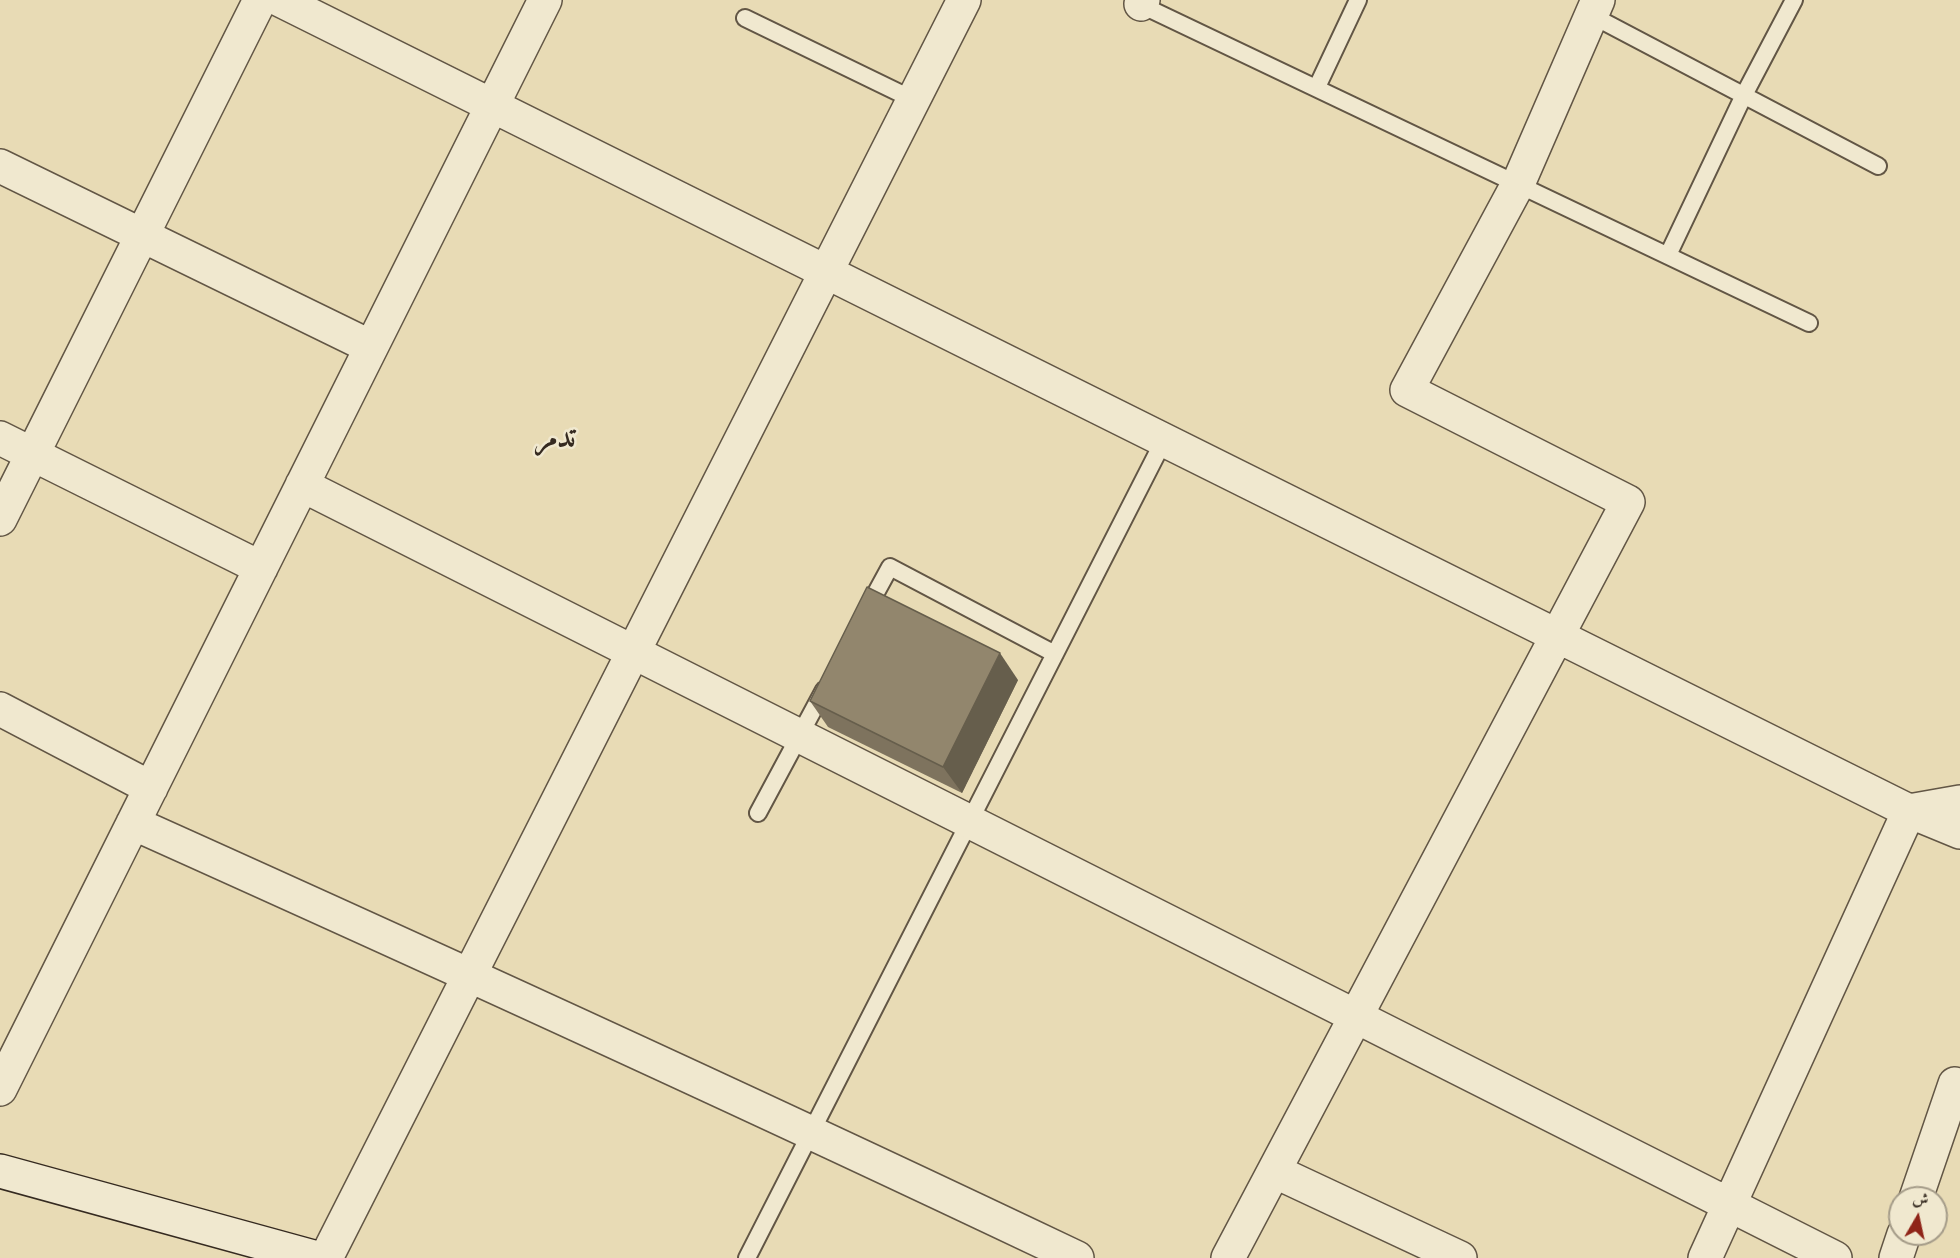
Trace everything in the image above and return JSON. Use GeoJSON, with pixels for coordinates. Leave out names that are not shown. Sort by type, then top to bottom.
{"type":"FeatureCollection","features":[{"type":"Feature","properties":{"kind":"street"},"geometry":{"type":"LineString","coordinates":[[0,519],[260,0]]}},
{"type":"Feature","properties":{"kind":"street"},"geometry":{"type":"LineString","coordinates":[[280,0],[1909,811],[1960,832]]}},
{"type":"Feature","properties":{"kind":"street"},"geometry":{"type":"LineString","coordinates":[[0,1089],[545,0]]}},
{"type":"Feature","properties":{"kind":"street"},"geometry":{"type":"LineString","coordinates":[[326,1258],[964,0]]}},
{"type":"Feature","properties":{"kind":"street"},"geometry":{"type":"LineString","coordinates":[[1228,1258],[1628,502],[1407,390],[1518,184],[1594,7]]}},
{"type":"Feature","properties":{"kind":"street"},"geometry":{"type":"LineString","coordinates":[[0,166],[371,347]]}},
{"type":"Feature","properties":{"kind":"street"},"geometry":{"type":"LineString","coordinates":[[0,438],[261,568]]}},
{"type":"Feature","properties":{"kind":"street"},"geometry":{"type":"LineString","coordinates":[[302,485],[1835,1258]]}},
{"type":"Feature","properties":{"kind":"street"},"geometry":{"type":"LineString","coordinates":[[0,709],[151,788]]}},
{"type":"Feature","properties":{"kind":"street"},"geometry":{"type":"LineString","coordinates":[[1909,811],[1960,802]]}},
{"type":"Feature","properties":{"kind":"street"},"geometry":{"type":"LineString","coordinates":[[1705,1258],[1909,811]]}},
{"type":"Feature","properties":{"kind":"street"},"geometry":{"type":"LineString","coordinates":[[133,823],[470,974],[812,1132],[1077,1258]]}},
{"type":"Feature","properties":{"kind":"street"},"geometry":{"type":"LineString","coordinates":[[1920,1186],[1955,1084]]}},
{"type":"Feature","properties":{"kind":"street"},"geometry":{"type":"LineString","coordinates":[[0,1171],[317,1258]]}},
{"type":"Feature","properties":{"kind":"street"},"geometry":{"type":"LineString","coordinates":[[1274,1171],[1460,1258]]}},
{"type":"Feature","properties":{"kind":"lane"},"geometry":{"type":"LineString","coordinates":[[1317,87],[1358,0]]}},
{"type":"Feature","properties":{"kind":"lane"},"geometry":{"type":"LineString","coordinates":[[1668,255],[1744,95],[1794,0]]}},
{"type":"Feature","properties":{"kind":"lane"},"geometry":{"type":"LineString","coordinates":[[1138,1],[1809,323]]}},
{"type":"Feature","properties":{"kind":"lane"},"geometry":{"type":"LineString","coordinates":[[1594,7],[1744,95],[1878,166]]}},
{"type":"Feature","properties":{"kind":"lane"},"geometry":{"type":"LineString","coordinates":[[745,18],[914,100]]}},
{"type":"Feature","properties":{"kind":"lane"},"geometry":{"type":"LineString","coordinates":[[747,1258],[1164,440]]}},
{"type":"Feature","properties":{"kind":"lane"},"geometry":{"type":"LineString","coordinates":[[856,630],[890,567],[1055,654]]}},
{"type":"Feature","properties":{"kind":"lane"},"geometry":{"type":"LineString","coordinates":[[758,813],[833,672]]}},
{"type":"Feature","properties":{"kind":"building"},"geometry":{"type":"Polygon","coordinates":[[[867,587],[1000,653],[943,767],[810,701],[867,587]]]}},
{"type":"Feature","properties":{"kind":"district","name":"تدمر"},"geometry":{"type":"Point","coordinates":[555,439]}}]}
